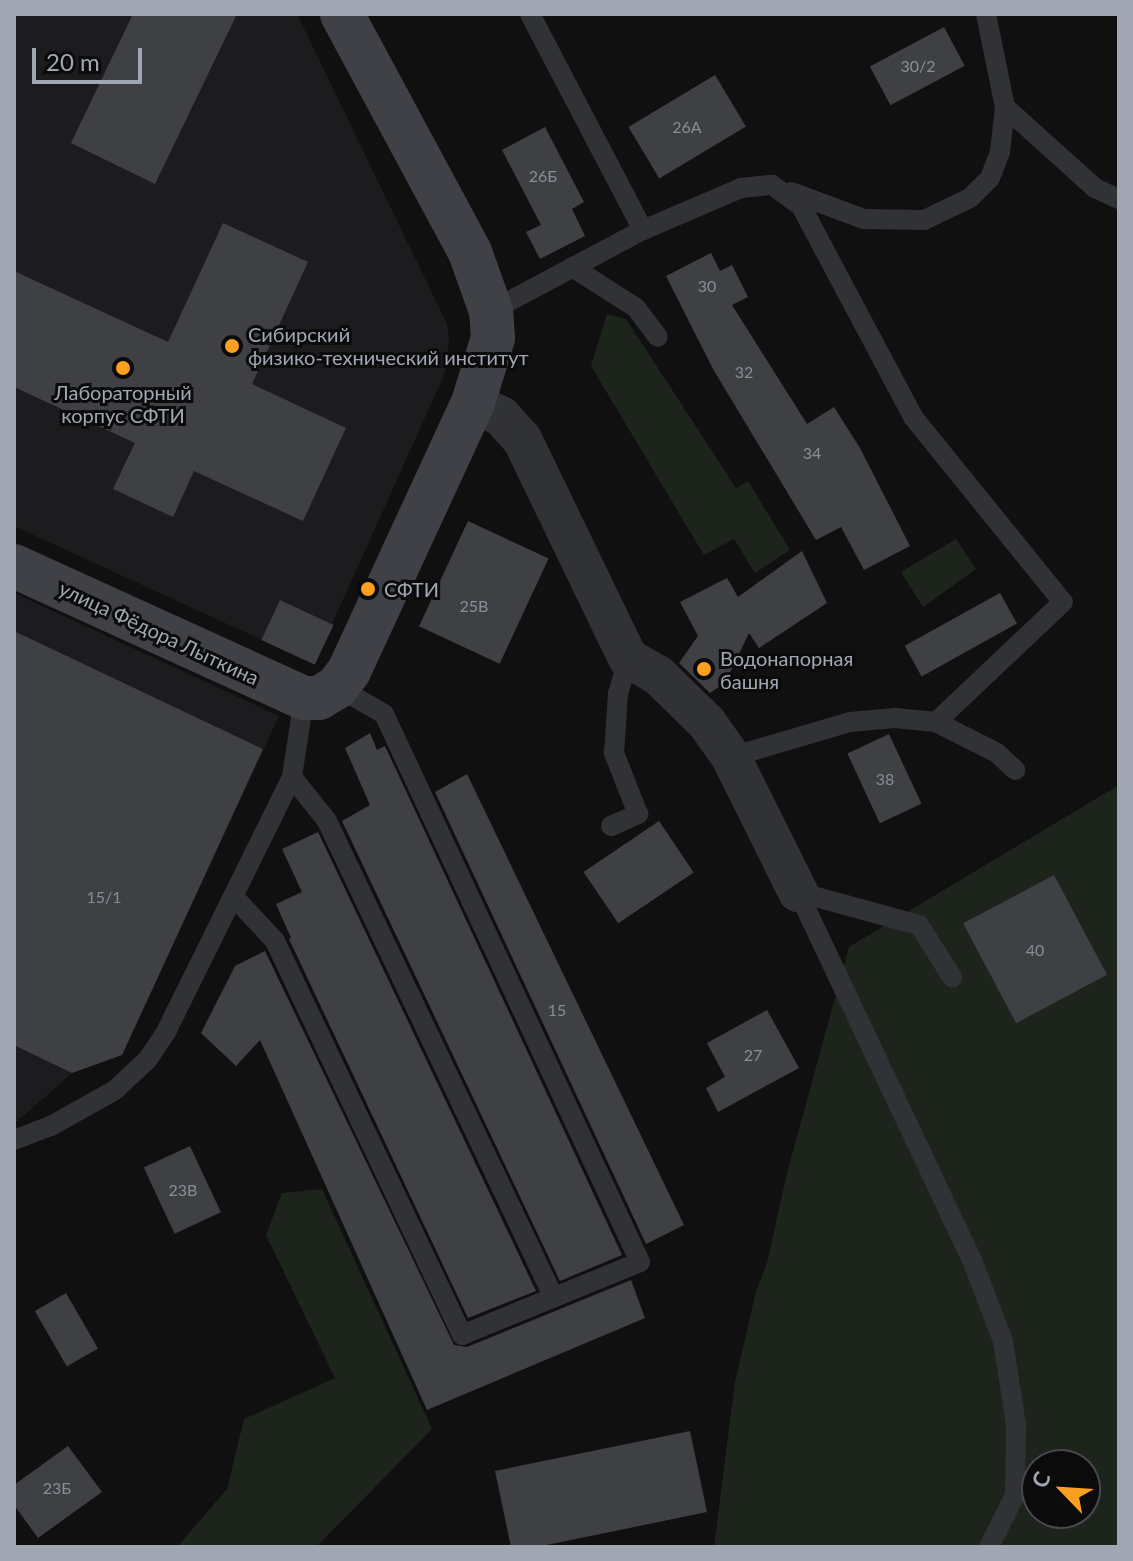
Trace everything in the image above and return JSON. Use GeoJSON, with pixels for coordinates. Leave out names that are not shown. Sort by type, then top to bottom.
{"type":"FeatureCollection","features":[{"type":"Feature","properties":{"kind":"street"},"geometry":{"type":"LineString","coordinates":[[320,693],[375,616],[473,403],[493,338],[491,311],[470,252],[342,14]]}},
{"type":"Feature","properties":{"kind":"street"},"geometry":{"type":"LineString","coordinates":[[473,403],[501,416],[522,439],[628,658],[658,675],[682,696],[731,757],[798,892]]}},
{"type":"Feature","properties":{"kind":"street","name":"улица Фёдора Лыткина"},"geometry":{"type":"LineString","coordinates":[[14,566],[320,693]]}},
{"type":"Feature","properties":{"kind":"lane"},"geometry":{"type":"LineString","coordinates":[[530,14],[643,230]]}},
{"type":"Feature","properties":{"kind":"lane"},"geometry":{"type":"LineString","coordinates":[[491,311],[643,230],[741,188],[772,185],[864,219],[924,220],[970,198],[990,178],[1000,152],[1005,107],[986,14]]}},
{"type":"Feature","properties":{"kind":"lane"},"geometry":{"type":"LineString","coordinates":[[1005,107],[1095,188],[1119,199]]}},
{"type":"Feature","properties":{"kind":"lane"},"geometry":{"type":"LineString","coordinates":[[772,185],[801,206],[913,417],[1063,602],[936,722]]}},
{"type":"Feature","properties":{"kind":"lane"},"geometry":{"type":"LineString","coordinates":[[572,267],[636,308],[658,337]]}},
{"type":"Feature","properties":{"kind":"lane"},"geometry":{"type":"LineString","coordinates":[[611,826],[638,814],[614,753],[618,694],[628,658]]}},
{"type":"Feature","properties":{"kind":"lane"},"geometry":{"type":"LineString","coordinates":[[14,1140],[30,1136],[115,1090],[148,1059],[166,1032],[292,777],[320,693],[384,714],[640,1262],[462,1335],[275,941],[234,897]]}},
{"type":"Feature","properties":{"kind":"lane"},"geometry":{"type":"LineString","coordinates":[[731,757],[850,722],[895,718],[936,722],[997,753],[1015,770]]}},
{"type":"Feature","properties":{"kind":"lane"},"geometry":{"type":"LineString","coordinates":[[292,777],[327,821],[554,1298]]}},
{"type":"Feature","properties":{"kind":"lane"},"geometry":{"type":"LineString","coordinates":[[798,892],[919,925],[952,977]]}},
{"type":"Feature","properties":{"kind":"lane"},"geometry":{"type":"LineString","coordinates":[[798,892],[972,1260],[1003,1341],[1016,1425],[1015,1495],[989,1547]]}},
{"type":"Feature","properties":{"kind":"shaded area","name":"Сибирский физико-технический институт"},"geometry":{"type":"Polygon","coordinates":[[[14,14],[297,14],[447,324],[449,338],[445,373],[314,664],[14,526],[14,14]]]}},
{"type":"Feature","properties":{"kind":"shaded area"},"geometry":{"type":"Polygon","coordinates":[[[607,314],[626,319],[736,488],[748,481],[790,550],[755,573],[734,539],[704,555],[591,366],[607,314]]]}},
{"type":"Feature","properties":{"kind":"shaded area"},"geometry":{"type":"Polygon","coordinates":[[[956,539],[976,569],[923,607],[901,572],[956,539]]]}},
{"type":"Feature","properties":{"kind":"shaded area"},"geometry":{"type":"Polygon","coordinates":[[[14,593],[279,716],[122,1055],[72,1073],[14,1124],[14,593]]]}},
{"type":"Feature","properties":{"kind":"shaded area"},"geometry":{"type":"Polygon","coordinates":[[[1119,785],[1119,1547],[714,1547],[735,1382],[787,1173],[849,947],[1119,785]]]}},
{"type":"Feature","properties":{"kind":"shaded area"},"geometry":{"type":"Polygon","coordinates":[[[322,1189],[432,1429],[316,1547],[177,1547],[227,1489],[244,1419],[335,1378],[266,1235],[282,1193],[322,1189]]]}},
{"type":"Feature","properties":{"kind":"building"},"geometry":{"type":"Polygon","coordinates":[[[133,14],[237,14],[155,184],[71,143],[133,14]]]}},
{"type":"Feature","properties":{"kind":"building"},"geometry":{"type":"Polygon","coordinates":[[[944,27],[965,66],[890,105],[870,66],[944,27]]]}},
{"type":"Feature","properties":{"kind":"building"},"geometry":{"type":"Polygon","coordinates":[[[715,75],[746,126],[659,178],[628,127],[715,75]]]}},
{"type":"Feature","properties":{"kind":"building"},"geometry":{"type":"Polygon","coordinates":[[[545,127],[584,202],[572,209],[585,236],[540,259],[526,232],[541,225],[502,150],[545,127]]]}},
{"type":"Feature","properties":{"kind":"building","name":"Лабораторный корпус СФТИ"},"geometry":{"type":"Polygon","coordinates":[[[223,223],[308,262],[252,384],[346,428],[303,521],[194,471],[173,517],[113,489],[135,443],[14,387],[14,271],[168,342],[223,223]]]}},
{"type":"Feature","properties":{"kind":"building"},"geometry":{"type":"Polygon","coordinates":[[[711,253],[720,271],[732,265],[748,297],[732,305],[807,424],[834,407],[860,448],[910,546],[864,570],[841,527],[816,540],[713,369],[666,276],[711,253]]]}},
{"type":"Feature","properties":{"kind":"building"},"geometry":{"type":"Polygon","coordinates":[[[468,521],[549,559],[500,664],[419,626],[468,521]]]}},
{"type":"Feature","properties":{"kind":"building"},"geometry":{"type":"Polygon","coordinates":[[[802,551],[827,603],[759,648],[749,633],[725,683],[710,693],[679,663],[698,636],[680,602],[727,578],[738,597],[802,551]]]}},
{"type":"Feature","properties":{"kind":"building"},"geometry":{"type":"Polygon","coordinates":[[[1000,593],[1017,624],[922,676],[905,646],[1000,593]]]}},
{"type":"Feature","properties":{"kind":"building"},"geometry":{"type":"Polygon","coordinates":[[[280,600],[333,625],[315,665],[261,640],[280,600]]]}},
{"type":"Feature","properties":{"kind":"building"},"geometry":{"type":"Polygon","coordinates":[[[14,631],[263,749],[122,1055],[72,1073],[14,1045],[14,631]]]}},
{"type":"Feature","properties":{"kind":"building"},"geometry":{"type":"Polygon","coordinates":[[[370,733],[377,750],[385,746],[622,1255],[560,1281],[342,821],[370,805],[345,748],[370,733]]]}},
{"type":"Feature","properties":{"kind":"building"},"geometry":{"type":"Polygon","coordinates":[[[889,734],[922,804],[880,823],[847,753],[889,734]]]}},
{"type":"Feature","properties":{"kind":"building"},"geometry":{"type":"Polygon","coordinates":[[[467,774],[684,1225],[646,1244],[435,792],[467,774]]]}},
{"type":"Feature","properties":{"kind":"building"},"geometry":{"type":"Polygon","coordinates":[[[659,821],[694,872],[618,923],[584,872],[659,821]]]}},
{"type":"Feature","properties":{"kind":"building"},"geometry":{"type":"Polygon","coordinates":[[[318,832],[536,1291],[468,1318],[289,939],[276,904],[302,892],[282,849],[318,832]]]}},
{"type":"Feature","properties":{"kind":"building"},"geometry":{"type":"Polygon","coordinates":[[[1054,875],[1107,975],[1016,1023],[963,923],[1054,875]]]}},
{"type":"Feature","properties":{"kind":"building"},"geometry":{"type":"Polygon","coordinates":[[[265,951],[454,1345],[467,1347],[631,1280],[645,1318],[427,1410],[260,1040],[236,1066],[201,1033],[235,966],[265,951]]]}},
{"type":"Feature","properties":{"kind":"building"},"geometry":{"type":"Polygon","coordinates":[[[767,1010],[799,1068],[718,1112],[706,1088],[725,1077],[707,1043],[767,1010]]]}},
{"type":"Feature","properties":{"kind":"building"},"geometry":{"type":"Polygon","coordinates":[[[190,1146],[221,1212],[175,1234],[144,1168],[190,1146]]]}},
{"type":"Feature","properties":{"kind":"building"},"geometry":{"type":"Polygon","coordinates":[[[66,1293],[98,1348],[67,1366],[35,1311],[66,1293]]]}},
{"type":"Feature","properties":{"kind":"building"},"geometry":{"type":"Polygon","coordinates":[[[690,1431],[707,1512],[537,1547],[511,1547],[495,1471],[690,1431]]]}},
{"type":"Feature","properties":{"kind":"building"},"geometry":{"type":"Polygon","coordinates":[[[68,1446],[102,1492],[38,1538],[14,1505],[14,1485],[68,1446]]]}},
{"type":"Feature","properties":{"kind":"place","name":"Сибирский физико-технический институт"},"geometry":{"type":"Point","coordinates":[232,346]}},
{"type":"Feature","properties":{"kind":"place","name":"Лабораторный корпус СФТИ"},"geometry":{"type":"Point","coordinates":[123,368]}},
{"type":"Feature","properties":{"kind":"place","name":"СФТИ"},"geometry":{"type":"Point","coordinates":[368,589]}},
{"type":"Feature","properties":{"kind":"place","name":"Водонапорная башня"},"geometry":{"type":"Point","coordinates":[704,669]}}]}
